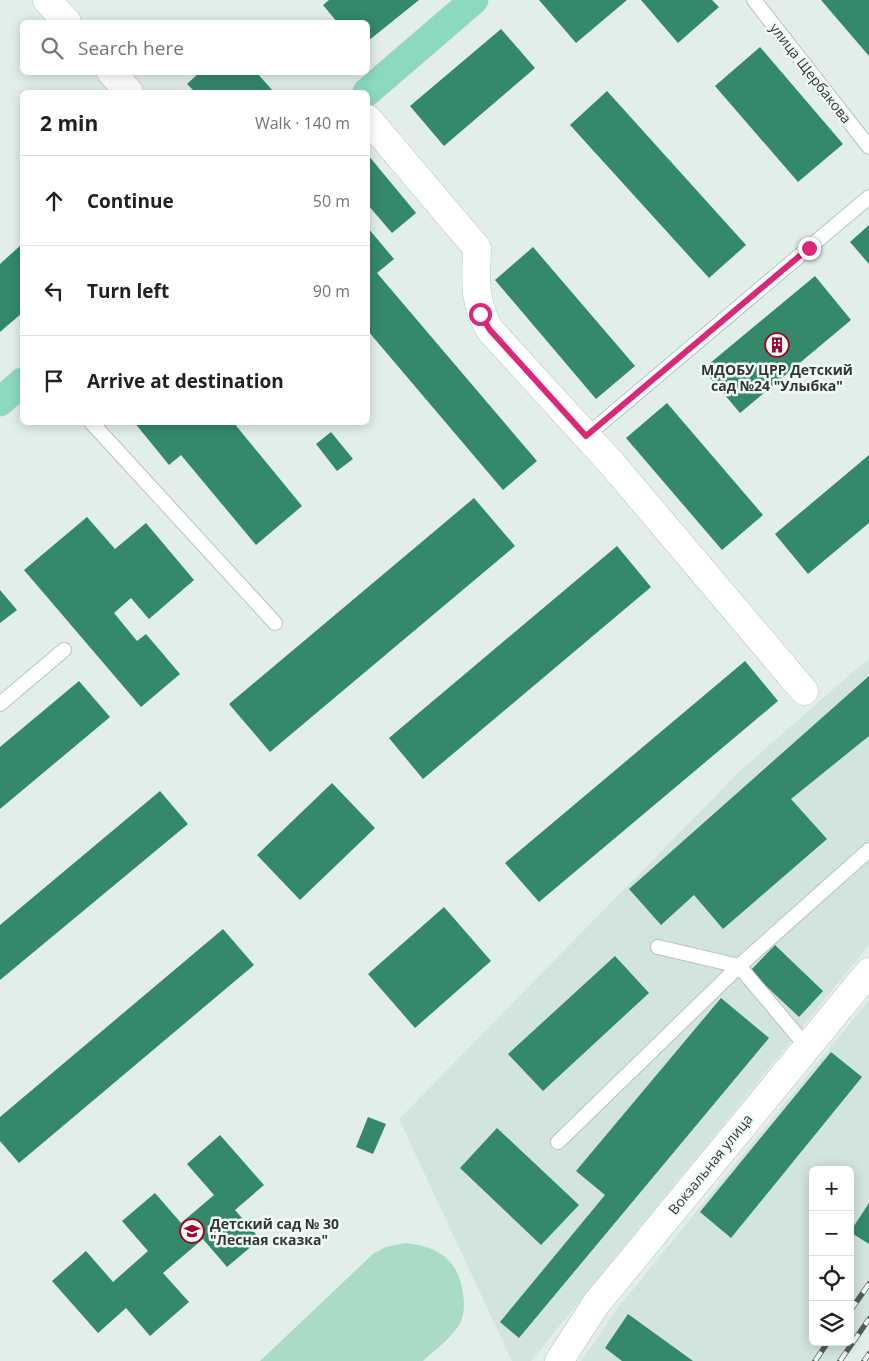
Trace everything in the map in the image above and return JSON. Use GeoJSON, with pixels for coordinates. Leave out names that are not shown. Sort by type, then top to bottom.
{"type":"FeatureCollection","features":[{"type":"Feature","properties":{"kind":"main road"},"geometry":{"type":"LineString","coordinates":[[369,90],[474,0]]}},
{"type":"Feature","properties":{"kind":"main road"},"geometry":{"type":"LineString","coordinates":[[0,402],[20,384]]}},
{"type":"Feature","properties":{"kind":"street"},"geometry":{"type":"LineString","coordinates":[[47,0],[65,20]]}},
{"type":"Feature","properties":{"kind":"street"},"geometry":{"type":"LineString","coordinates":[[114,75],[127,90]]}},
{"type":"Feature","properties":{"kind":"street"},"geometry":{"type":"LineString","coordinates":[[370,121],[477,248],[475,286],[480,314],[490,330],[613,465],[804,691]]}},
{"type":"Feature","properties":{"kind":"street","name":"Вокзальная улица"},"geometry":{"type":"LineString","coordinates":[[559,1361],[596,1304],[806,1046],[869,972]]}},
{"type":"Feature","properties":{"kind":"lane","name":"улица Щербакова"},"geometry":{"type":"LineString","coordinates":[[754,0],[869,147]]}},
{"type":"Feature","properties":{"kind":"lane"},"geometry":{"type":"LineString","coordinates":[[586,436],[869,197]]}},
{"type":"Feature","properties":{"kind":"lane"},"geometry":{"type":"LineString","coordinates":[[94,425],[275,623]]}},
{"type":"Feature","properties":{"kind":"lane"},"geometry":{"type":"LineString","coordinates":[[0,704],[64,650]]}},
{"type":"Feature","properties":{"kind":"lane"},"geometry":{"type":"LineString","coordinates":[[558,1142],[739,966],[869,850]]}},
{"type":"Feature","properties":{"kind":"lane"},"geometry":{"type":"LineString","coordinates":[[658,947],[739,966],[806,1046]]}},
{"type":"Feature","properties":{"kind":"shaded area"},"geometry":{"type":"Polygon","coordinates":[[[869,658],[869,945],[531,1361],[512,1361],[399,1119],[742,769],[869,658]]]}},
{"type":"Feature","properties":{"kind":"shaded area"},"geometry":{"type":"Polygon","coordinates":[[[869,1000],[869,1320],[854,1344],[854,1166],[809,1166],[809,1346],[853,1346],[843,1361],[581,1361],[617,1309],[869,1000]]]}},
{"type":"Feature","properties":{"kind":"green space"},"geometry":{"type":"Polygon","coordinates":[[[405,1243],[427,1247],[445,1257],[457,1272],[464,1298],[461,1322],[447,1340],[423,1361],[260,1361],[373,1254],[386,1247],[405,1243]]]}},
{"type":"Feature","properties":{"kind":"building"},"geometry":{"type":"Polygon","coordinates":[[[329,0],[419,0],[370,39],[370,20],[335,20],[323,5],[329,0]]]}},
{"type":"Feature","properties":{"kind":"building"},"geometry":{"type":"Polygon","coordinates":[[[539,0],[627,0],[576,43],[539,0]]]}},
{"type":"Feature","properties":{"kind":"building"},"geometry":{"type":"Polygon","coordinates":[[[641,0],[712,0],[719,7],[678,43],[641,0]]]}},
{"type":"Feature","properties":{"kind":"building"},"geometry":{"type":"Polygon","coordinates":[[[821,0],[869,0],[869,56],[821,0]]]}},
{"type":"Feature","properties":{"kind":"building"},"geometry":{"type":"Polygon","coordinates":[[[501,29],[535,68],[444,146],[410,106],[501,29]]]}},
{"type":"Feature","properties":{"kind":"building"},"geometry":{"type":"Polygon","coordinates":[[[760,47],[843,144],[798,182],[715,86],[760,47]]]}},
{"type":"Feature","properties":{"kind":"building"},"geometry":{"type":"Polygon","coordinates":[[[197,75],[259,75],[272,90],[193,90],[187,84],[197,75]]]}},
{"type":"Feature","properties":{"kind":"building"},"geometry":{"type":"Polygon","coordinates":[[[607,91],[746,245],[709,278],[570,125],[607,91]]]}},
{"type":"Feature","properties":{"kind":"building"},"geometry":{"type":"Polygon","coordinates":[[[370,157],[416,213],[392,233],[370,207],[370,157]]]}},
{"type":"Feature","properties":{"kind":"building"},"geometry":{"type":"Polygon","coordinates":[[[869,225],[869,264],[850,242],[869,225]]]}},
{"type":"Feature","properties":{"kind":"building"},"geometry":{"type":"Polygon","coordinates":[[[370,230],[394,259],[377,273],[537,461],[503,490],[370,333],[370,230]]]}},
{"type":"Feature","properties":{"kind":"building"},"geometry":{"type":"Polygon","coordinates":[[[20,246],[20,315],[0,332],[0,264],[20,246]]]}},
{"type":"Feature","properties":{"kind":"building"},"geometry":{"type":"Polygon","coordinates":[[[533,247],[635,366],[596,399],[495,280],[533,247]]]}},
{"type":"Feature","properties":{"kind":"building","name":"МДОБУ ЦРР Детский сад №24 \"Улыбка\""},"geometry":{"type":"Polygon","coordinates":[[[815,276],[851,320],[740,413],[703,369],[815,276]]]}},
{"type":"Feature","properties":{"kind":"building"},"geometry":{"type":"Polygon","coordinates":[[[667,403],[763,515],[722,550],[626,438],[667,403]]]}},
{"type":"Feature","properties":{"kind":"building"},"geometry":{"type":"Polygon","coordinates":[[[136,425],[235,425],[302,506],[256,545],[181,455],[169,465],[136,425]]]}},
{"type":"Feature","properties":{"kind":"building"},"geometry":{"type":"Polygon","coordinates":[[[331,432],[353,459],[337,471],[316,444],[331,432]]]}},
{"type":"Feature","properties":{"kind":"building"},"geometry":{"type":"Polygon","coordinates":[[[869,455],[869,523],[808,574],[775,534],[869,455]]]}},
{"type":"Feature","properties":{"kind":"building"},"geometry":{"type":"Polygon","coordinates":[[[474,498],[515,546],[270,752],[229,704],[474,498]]]}},
{"type":"Feature","properties":{"kind":"building"},"geometry":{"type":"Polygon","coordinates":[[[87,517],[115,549],[146,523],[194,580],[149,619],[131,598],[114,613],[137,641],[146,634],[180,674],[141,707],[24,570],[87,517]]]}},
{"type":"Feature","properties":{"kind":"building"},"geometry":{"type":"Polygon","coordinates":[[[617,546],[651,587],[423,779],[389,738],[617,546]]]}},
{"type":"Feature","properties":{"kind":"building"},"geometry":{"type":"Polygon","coordinates":[[[0,590],[17,610],[0,623],[0,590]]]}},
{"type":"Feature","properties":{"kind":"building"},"geometry":{"type":"Polygon","coordinates":[[[745,661],[778,701],[539,902],[505,863],[745,661]]]}},
{"type":"Feature","properties":{"kind":"building"},"geometry":{"type":"Polygon","coordinates":[[[869,676],[869,736],[791,799],[827,839],[723,929],[694,895],[661,925],[629,889],[869,676]]]}},
{"type":"Feature","properties":{"kind":"building"},"geometry":{"type":"Polygon","coordinates":[[[79,681],[110,717],[0,809],[0,747],[79,681]]]}},
{"type":"Feature","properties":{"kind":"building"},"geometry":{"type":"Polygon","coordinates":[[[332,783],[375,828],[300,900],[257,855],[332,783]]]}},
{"type":"Feature","properties":{"kind":"building"},"geometry":{"type":"Polygon","coordinates":[[[160,791],[188,824],[0,980],[0,925],[160,791]]]}},
{"type":"Feature","properties":{"kind":"building"},"geometry":{"type":"Polygon","coordinates":[[[444,907],[491,961],[415,1028],[368,974],[444,907]]]}},
{"type":"Feature","properties":{"kind":"building"},"geometry":{"type":"Polygon","coordinates":[[[223,929],[254,965],[19,1163],[0,1141],[0,1117],[223,929]]]}},
{"type":"Feature","properties":{"kind":"building"},"geometry":{"type":"Polygon","coordinates":[[[775,945],[823,991],[799,1017],[750,971],[775,945]]]}},
{"type":"Feature","properties":{"kind":"building"},"geometry":{"type":"Polygon","coordinates":[[[615,956],[649,993],[543,1091],[508,1054],[615,956]]]}},
{"type":"Feature","properties":{"kind":"building"},"geometry":{"type":"Polygon","coordinates":[[[721,998],[769,1038],[519,1338],[500,1322],[605,1195],[576,1171],[721,998]]]}},
{"type":"Feature","properties":{"kind":"building"},"geometry":{"type":"Polygon","coordinates":[[[831,1052],[862,1077],[731,1238],[700,1212],[831,1052]]]}},
{"type":"Feature","properties":{"kind":"building"},"geometry":{"type":"Polygon","coordinates":[[[368,1117],[386,1124],[373,1154],[356,1147],[368,1117]]]}},
{"type":"Feature","properties":{"kind":"building"},"geometry":{"type":"Polygon","coordinates":[[[497,1128],[579,1205],[541,1245],[460,1168],[497,1128]]]}},
{"type":"Feature","properties":{"kind":"building","name":"Детский сад № 30 \"Лесная сказка\""},"geometry":{"type":"Polygon","coordinates":[[[220,1135],[264,1185],[235,1210],[260,1239],[227,1267],[203,1239],[163,1273],[189,1302],[150,1336],[126,1308],[98,1333],[52,1281],[86,1251],[113,1282],[148,1251],[122,1221],[155,1193],[181,1223],[214,1195],[187,1164],[220,1135]]]}},
{"type":"Feature","properties":{"kind":"building"},"geometry":{"type":"Polygon","coordinates":[[[869,1203],[869,1244],[854,1235],[854,1226],[869,1203]]]}},
{"type":"Feature","properties":{"kind":"building"},"geometry":{"type":"Polygon","coordinates":[[[628,1314],[693,1361],[622,1361],[605,1348],[628,1314]]]}},
{"type":"Feature","properties":{"kind":"railway"},"geometry":{"type":"LineString","coordinates":[[854,1305],[869,1284]]}},
{"type":"Feature","properties":{"kind":"railway"},"geometry":{"type":"LineString","coordinates":[[840,1361],[869,1319]]}},
{"type":"Feature","properties":{"kind":"railway"},"geometry":{"type":"LineString","coordinates":[[815,1361],[825,1346]]}},
{"type":"Feature","properties":{"kind":"railway"},"geometry":{"type":"LineString","coordinates":[[864,1361],[869,1354]]}},
{"type":"Feature","properties":{"kind":"place","name":"МДОБУ ЦРР Детский сад №24 \"Улыбка\""},"geometry":{"type":"Point","coordinates":[777,345]}},
{"type":"Feature","properties":{"kind":"place","name":"Детский сад № 30 \"Лесная сказка\""},"geometry":{"type":"Point","coordinates":[192,1231]}},
{"type":"Feature","properties":{"kind":"route"},"geometry":{"type":"LineString","coordinates":[[480,314],[490,330],[586,436],[809,248]]}}]}
